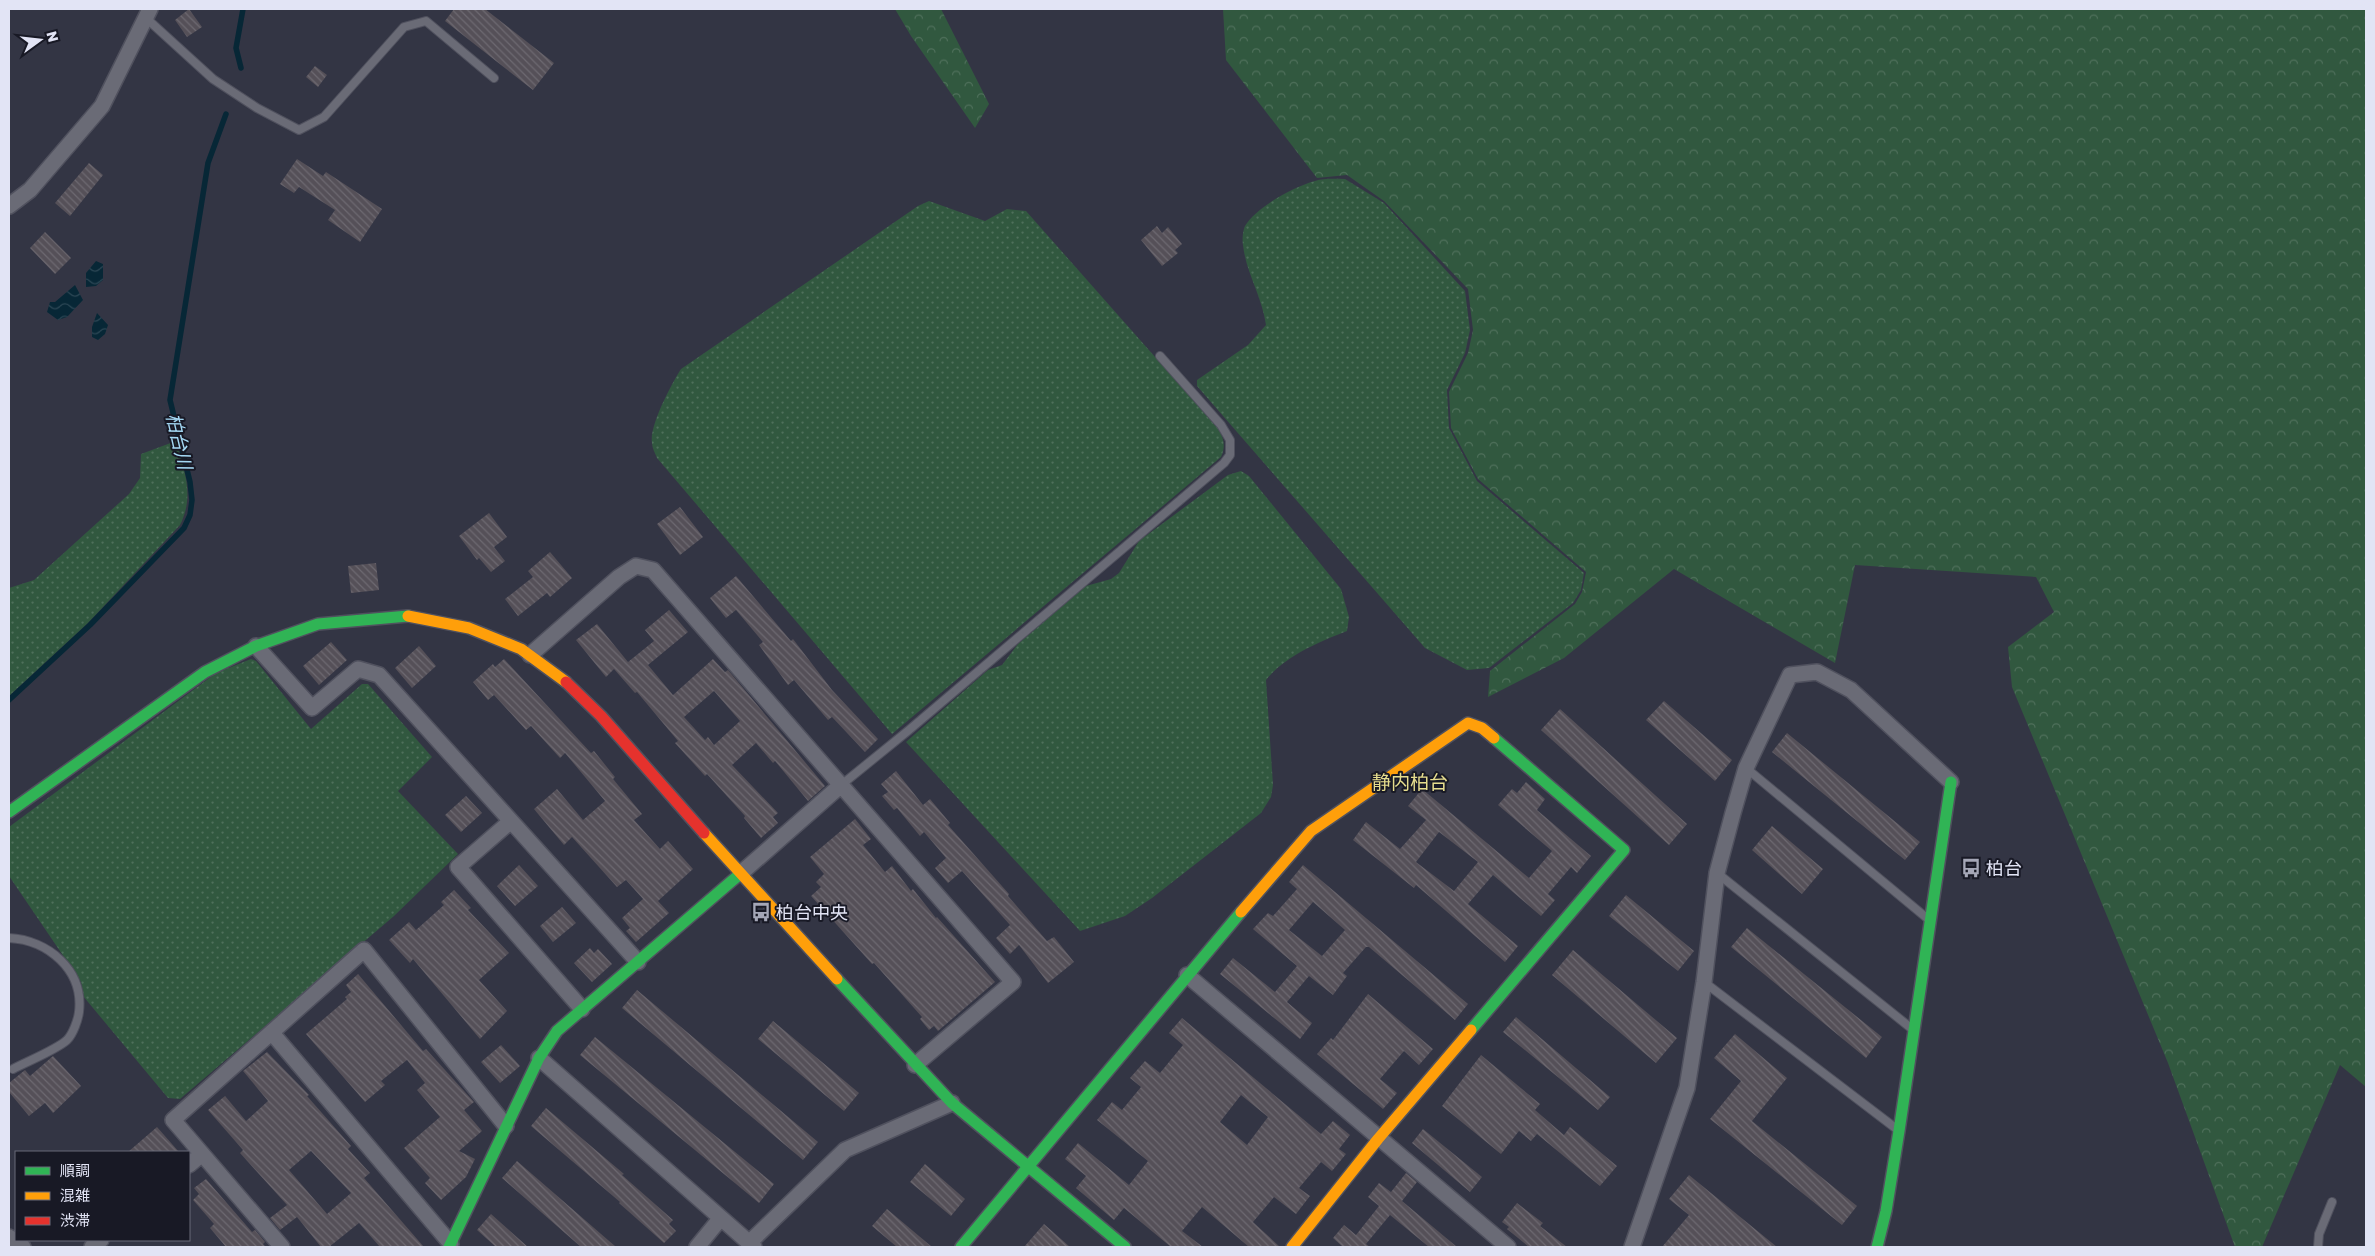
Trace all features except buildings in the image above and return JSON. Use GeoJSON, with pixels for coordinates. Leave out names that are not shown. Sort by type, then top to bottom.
{"type":"FeatureCollection","features":[{"type":"Feature","properties":{"kind":"street"},"geometry":{"type":"LineString","coordinates":[[9,206],[30,190],[102,106],[148,13]]}},
{"type":"Feature","properties":{"kind":"street"},"geometry":{"type":"LineString","coordinates":[[530,655],[619,577],[636,566],[653,570],[1013,982],[916,1065]]}},
{"type":"Feature","properties":{"kind":"street"},"geometry":{"type":"LineString","coordinates":[[9,812],[172,694],[205,672],[256,646],[318,624],[414,616],[469,628],[521,649],[562,678],[601,716],[740,874],[952,1103],[1125,1247]]}},
{"type":"Feature","properties":{"kind":"street"},"geometry":{"type":"LineString","coordinates":[[256,646],[312,708],[358,669],[379,675],[638,962]]}},
{"type":"Feature","properties":{"kind":"street"},"geometry":{"type":"LineString","coordinates":[[1632,1247],[1687,1088],[1704,982],[1717,873],[1746,768],[1790,675],[1817,672],[1851,690],[1952,782],[1899,1131],[1886,1211],[1877,1247]]}},
{"type":"Feature","properties":{"kind":"street"},"geometry":{"type":"LineString","coordinates":[[961,1247],[1187,975],[1310,832],[1468,723],[1482,728],[1490,734],[1624,850],[1378,1139],[1292,1247]]}},
{"type":"Feature","properties":{"kind":"street"},"geometry":{"type":"LineString","coordinates":[[272,1033],[450,1246],[539,1058],[557,1031],[840,786]]}},
{"type":"Feature","properties":{"kind":"street"},"geometry":{"type":"LineString","coordinates":[[511,821],[458,867],[582,1009]]}},
{"type":"Feature","properties":{"kind":"street"},"geometry":{"type":"LineString","coordinates":[[282,1247],[173,1120],[364,950],[506,1126]]}},
{"type":"Feature","properties":{"kind":"street"},"geometry":{"type":"LineString","coordinates":[[1187,975],[1378,1139],[1508,1247]]}},
{"type":"Feature","properties":{"kind":"street"},"geometry":{"type":"LineString","coordinates":[[539,1058],[751,1245],[845,1150],[952,1103]]}},
{"type":"Feature","properties":{"kind":"street"},"geometry":{"type":"LineString","coordinates":[[190,1165],[202,1154]]}},
{"type":"Feature","properties":{"kind":"street"},"geometry":{"type":"LineString","coordinates":[[697,1247],[720,1219]]}},
{"type":"Feature","properties":{"kind":"street"},"geometry":{"type":"LineString","coordinates":[[9,1237],[23,1247]]}},
{"type":"Feature","properties":{"kind":"lane"},"geometry":{"type":"LineString","coordinates":[[148,13],[213,79],[257,108],[299,130],[324,117],[404,27],[426,21],[494,78]]}},
{"type":"Feature","properties":{"kind":"lane"},"geometry":{"type":"LineString","coordinates":[[840,786],[909,730],[1230,455],[1230,440],[1221,425],[1160,356]]}},
{"type":"Feature","properties":{"kind":"lane"},"geometry":{"type":"LineString","coordinates":[[1746,768],[1932,922]]}},
{"type":"Feature","properties":{"kind":"lane"},"geometry":{"type":"LineString","coordinates":[[1717,873],[1914,1031]]}},
{"type":"Feature","properties":{"kind":"lane"},"geometry":{"type":"LineString","coordinates":[[9,938],[40,944],[67,966],[77,984],[80,1000],[79,1018],[68,1039],[13,1069]]}},
{"type":"Feature","properties":{"kind":"lane"},"geometry":{"type":"LineString","coordinates":[[1704,982],[1899,1131]]}},
{"type":"Feature","properties":{"kind":"lane"},"geometry":{"type":"LineString","coordinates":[[2318,1247],[2319,1234],[2332,1202]]}},
{"type":"Feature","properties":{"kind":"green space"},"geometry":{"type":"Polygon","coordinates":[[[895,9],[941,9],[989,104],[975,128],[911,36],[895,9]]]}},
{"type":"Feature","properties":{"kind":"green space"},"geometry":{"type":"Polygon","coordinates":[[[1223,9],[2366,9],[2366,1087],[2340,1065],[2262,1247],[2235,1247],[2168,1063],[2012,687],[2008,647],[2054,612],[2036,577],[1855,565],[1835,663],[1674,569],[1564,658],[1488,697],[1490,671],[1575,604],[1582,592],[1586,572],[1478,479],[1451,428],[1449,392],[1468,353],[1473,330],[1468,289],[1384,201],[1347,175],[1317,178],[1226,60],[1223,9]]]}},
{"type":"Feature","properties":{"kind":"green space"},"geometry":{"type":"Polygon","coordinates":[[[1345,179],[1384,203],[1465,291],[1470,330],[1465,353],[1447,390],[1449,428],[1477,481],[1584,573],[1581,590],[1573,603],[1489,668],[1467,670],[1425,648],[1197,386],[1197,380],[1248,345],[1266,325],[1245,255],[1243,232],[1250,219],[1277,198],[1297,187],[1319,180],[1345,179]]]}},
{"type":"Feature","properties":{"kind":"green space"},"geometry":{"type":"Polygon","coordinates":[[[929,201],[985,221],[1007,209],[1026,211],[1217,427],[1223,438],[1224,446],[1221,457],[892,734],[657,458],[652,447],[652,436],[657,416],[681,369],[918,206],[929,201]]]}},
{"type":"Feature","properties":{"kind":"green space"},"geometry":{"type":"Polygon","coordinates":[[[176,441],[187,483],[187,503],[180,525],[88,623],[9,696],[9,588],[34,580],[129,494],[140,478],[141,454],[176,441]]]}},
{"type":"Feature","properties":{"kind":"green space"},"geometry":{"type":"Polygon","coordinates":[[[1241,471],[1249,476],[1341,589],[1349,617],[1347,631],[1314,645],[1293,657],[1274,671],[1266,680],[1273,785],[1271,797],[1261,813],[1152,898],[1125,916],[1080,931],[906,742],[988,670],[1002,665],[1018,644],[1086,586],[1111,579],[1119,573],[1139,541],[1228,475],[1241,471]]]}},
{"type":"Feature","properties":{"kind":"green space"},"geometry":{"type":"Polygon","coordinates":[[[251,659],[256,661],[311,729],[362,684],[368,684],[432,757],[398,791],[458,854],[394,916],[180,1099],[168,1098],[83,996],[81,982],[9,876],[9,827],[216,673],[251,659]]]}},
{"type":"Feature","properties":{"kind":"water"},"geometry":{"type":"Polygon","coordinates":[[[96,261],[103,264],[103,280],[96,286],[86,287],[86,273],[96,261]]]}},
{"type":"Feature","properties":{"kind":"water"},"geometry":{"type":"Polygon","coordinates":[[[75,285],[83,300],[67,317],[58,320],[47,312],[50,302],[55,302],[75,285]]]}},
{"type":"Feature","properties":{"kind":"water"},"geometry":{"type":"Polygon","coordinates":[[[97,313],[108,325],[105,334],[98,340],[92,337],[92,327],[97,313]]]}},
{"type":"Feature","properties":{"kind":"waterway","name":"柏台川"},"geometry":{"type":"LineString","coordinates":[[241,68],[236,48],[243,9]]}},
{"type":"Feature","properties":{"kind":"waterway","name":"柏台川"},"geometry":{"type":"LineString","coordinates":[[9,700],[90,625],[184,528],[190,515],[192,500],[190,482],[170,400],[208,163],[226,114]]}},
{"type":"Feature","properties":{"kind":"traffic: fast"},"geometry":{"type":"LineString","coordinates":[[9,812],[205,672],[256,646],[318,624],[408,616]]}},
{"type":"Feature","properties":{"kind":"traffic: fast"},"geometry":{"type":"LineString","coordinates":[[1471,1030],[1624,850],[1494,738]]}},
{"type":"Feature","properties":{"kind":"traffic: fast"},"geometry":{"type":"LineString","coordinates":[[1877,1247],[1886,1211],[1899,1131],[1951,782]]}},
{"type":"Feature","properties":{"kind":"traffic: fast"},"geometry":{"type":"LineString","coordinates":[[449,1247],[539,1058],[557,1031],[740,874]]}},
{"type":"Feature","properties":{"kind":"traffic: fast"},"geometry":{"type":"LineString","coordinates":[[961,1247],[1241,912]]}},
{"type":"Feature","properties":{"kind":"traffic: fast"},"geometry":{"type":"LineString","coordinates":[[837,979],[952,1103],[1125,1247]]}},
{"type":"Feature","properties":{"kind":"traffic: slow"},"geometry":{"type":"LineString","coordinates":[[408,616],[469,628],[521,649],[566,682]]}},
{"type":"Feature","properties":{"kind":"traffic: slow"},"geometry":{"type":"LineString","coordinates":[[1241,912],[1311,831],[1468,723],[1482,728],[1494,738]]}},
{"type":"Feature","properties":{"kind":"traffic: slow"},"geometry":{"type":"LineString","coordinates":[[704,833],[837,979]]}},
{"type":"Feature","properties":{"kind":"traffic: slow"},"geometry":{"type":"LineString","coordinates":[[1292,1247],[1378,1139],[1471,1030]]}},
{"type":"Feature","properties":{"kind":"traffic: jam"},"geometry":{"type":"LineString","coordinates":[[566,682],[601,716],[704,833]]}},
{"type":"Feature","properties":{"kind":"place","name":"柏台"},"geometry":{"type":"Point","coordinates":[1971,868]}},
{"type":"Feature","properties":{"kind":"place","name":"柏台中央"},"geometry":{"type":"Point","coordinates":[761,912]}},
{"type":"Feature","properties":{"kind":"district","name":"静内柏台"},"geometry":{"type":"Point","coordinates":[1410,781]}}]}
